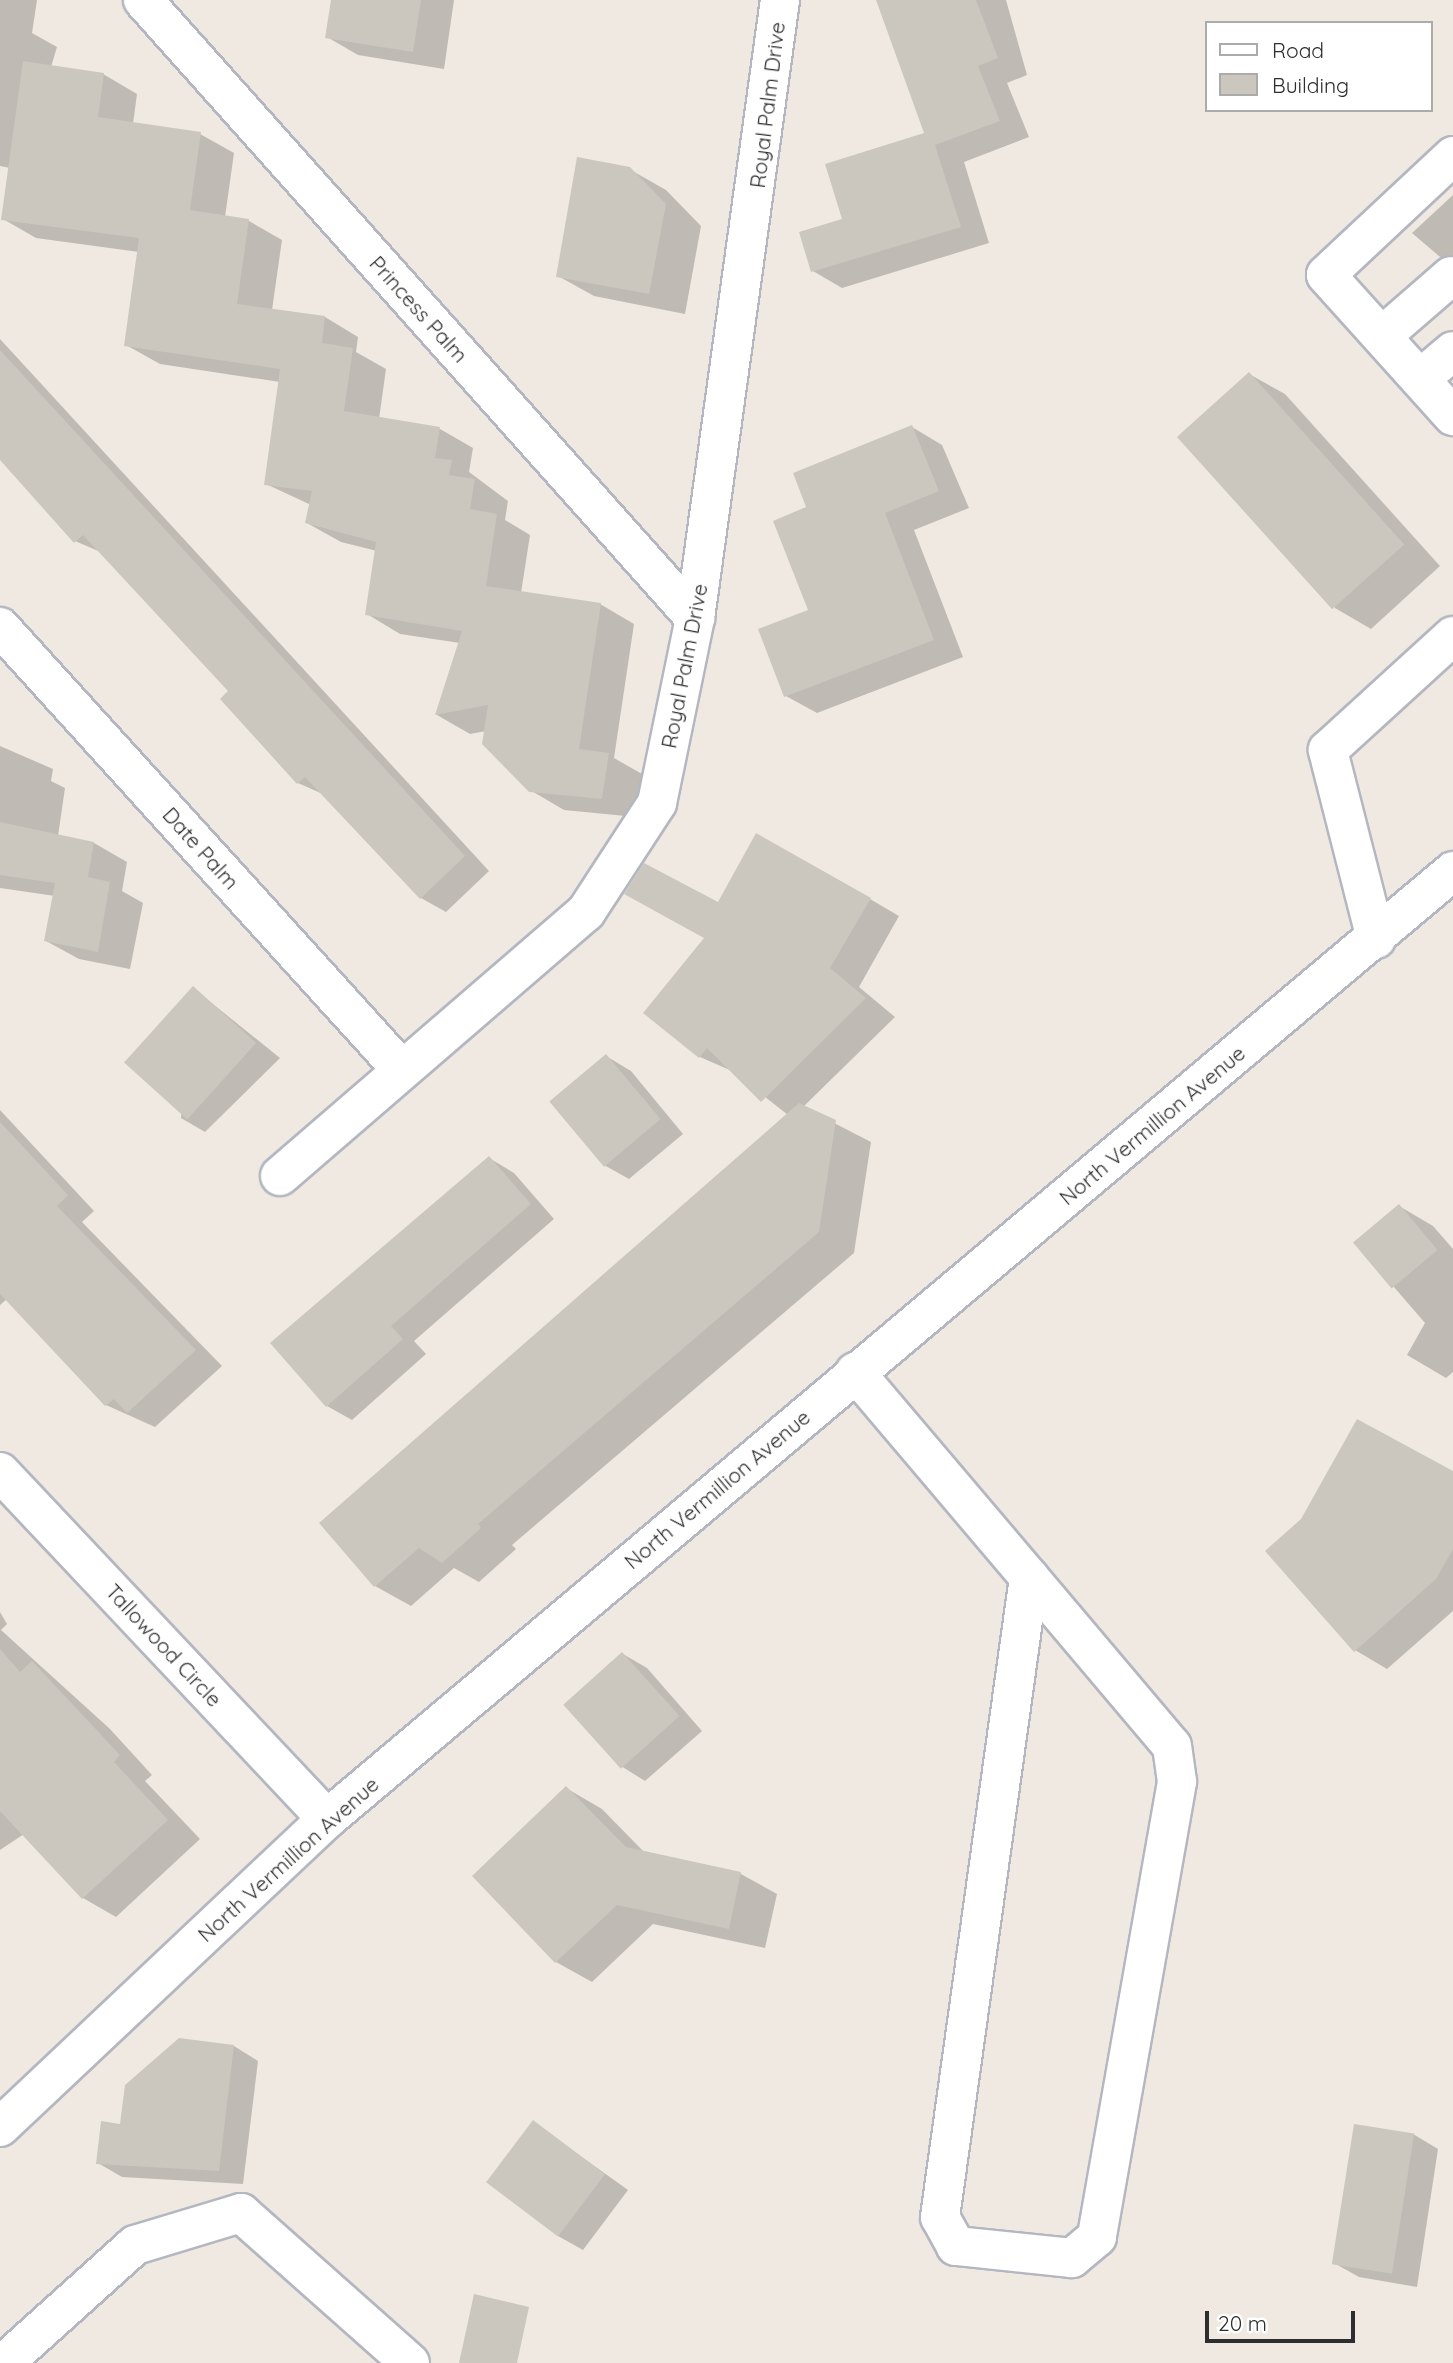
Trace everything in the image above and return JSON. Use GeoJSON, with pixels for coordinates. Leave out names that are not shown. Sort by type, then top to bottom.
{"type":"FeatureCollection","features":[{"type":"Feature","properties":{"kind":"street","name":"Princess Palm"},"geometry":{"type":"LineString","coordinates":[[143,0],[695,618]]}},
{"type":"Feature","properties":{"kind":"street","name":"Royal Palm Drive"},"geometry":{"type":"LineString","coordinates":[[280,1175],[586,912],[650,814],[695,618],[780,0]]}},
{"type":"Feature","properties":{"kind":"street"},"geometry":{"type":"LineString","coordinates":[[1453,156],[1326,275],[1453,416]]}},
{"type":"Feature","properties":{"kind":"street"},"geometry":{"type":"LineString","coordinates":[[1382,337],[1451,276]]}},
{"type":"Feature","properties":{"kind":"street"},"geometry":{"type":"LineString","coordinates":[[1420,379],[1453,351]]}},
{"type":"Feature","properties":{"kind":"street","name":"Date Palm"},"geometry":{"type":"LineString","coordinates":[[0,627],[402,1070]]}},
{"type":"Feature","properties":{"kind":"street"},"geometry":{"type":"LineString","coordinates":[[1376,939],[1328,750],[1453,636]]}},
{"type":"Feature","properties":{"kind":"street","name":"North Vermillion Avenue"},"geometry":{"type":"LineString","coordinates":[[0,2127],[327,1819],[855,1372],[1376,939],[1453,871]]}},
{"type":"Feature","properties":{"kind":"street"},"geometry":{"type":"LineString","coordinates":[[855,1372],[1029,1577],[1172,1746],[1177,1782],[1097,2236],[1072,2258],[956,2246],[940,2217],[1029,1577]]}},
{"type":"Feature","properties":{"kind":"street","name":"Tallowood Circle"},"geometry":{"type":"LineString","coordinates":[[0,1472],[327,1819]]}},
{"type":"Feature","properties":{"kind":"street"},"geometry":{"type":"LineString","coordinates":[[4,2363],[135,2245],[241,2213],[397,2359]]}},
{"type":"Feature","properties":{"kind":"building"},"geometry":{"type":"Polygon","coordinates":[[[331,0],[421,0],[413,52],[325,38],[331,0]]]}},
{"type":"Feature","properties":{"kind":"building"},"geometry":{"type":"Polygon","coordinates":[[[876,0],[976,0],[998,58],[978,66],[1000,121],[935,145],[961,227],[811,272],[799,232],[842,219],[825,164],[924,133],[876,0]]]}},
{"type":"Feature","properties":{"kind":"building"},"geometry":{"type":"Polygon","coordinates":[[[23,61],[104,73],[98,117],[201,132],[190,210],[249,219],[237,304],[325,316],[322,343],[353,348],[344,411],[440,427],[435,458],[452,460],[449,475],[475,479],[470,509],[497,514],[486,586],[601,603],[579,749],[609,753],[602,799],[529,792],[482,744],[488,705],[435,715],[462,631],[365,615],[376,542],[305,523],[312,491],[264,485],[280,369],[124,346],[139,238],[1,220],[23,61]]]}},
{"type":"Feature","properties":{"kind":"building"},"geometry":{"type":"Polygon","coordinates":[[[577,157],[630,167],[666,204],[649,294],[556,277],[577,157]]]}},
{"type":"Feature","properties":{"kind":"building"},"geometry":{"type":"Polygon","coordinates":[[[0,350],[465,856],[420,899],[305,777],[297,784],[220,699],[228,691],[83,535],[74,543],[0,460],[0,350]]]}},
{"type":"Feature","properties":{"kind":"building"},"geometry":{"type":"Polygon","coordinates":[[[1249,372],[1404,544],[1332,609],[1177,437],[1249,372]]]}},
{"type":"Feature","properties":{"kind":"building"},"geometry":{"type":"Polygon","coordinates":[[[912,425],[939,491],[885,513],[934,640],[784,697],[758,629],[808,610],[773,521],[806,507],[793,473],[912,425]]]}},
{"type":"Feature","properties":{"kind":"building"},"geometry":{"type":"Polygon","coordinates":[[[0,822],[94,842],[88,877],[110,882],[98,952],[44,941],[55,883],[0,875],[0,822]]]}},
{"type":"Feature","properties":{"kind":"building"},"geometry":{"type":"Polygon","coordinates":[[[756,833],[871,898],[830,968],[866,998],[761,1102],[707,1048],[699,1058],[643,1013],[704,938],[624,894],[644,863],[718,902],[756,833]]]}},
{"type":"Feature","properties":{"kind":"building"},"geometry":{"type":"Polygon","coordinates":[[[193,986],[256,1043],[187,1119],[124,1063],[193,986]]]}},
{"type":"Feature","properties":{"kind":"building"},"geometry":{"type":"Polygon","coordinates":[[[606,1054],[661,1119],[604,1167],[549,1102],[606,1054]]]}},
{"type":"Feature","properties":{"kind":"building"},"geometry":{"type":"Polygon","coordinates":[[[799,1103],[836,1120],[819,1232],[478,1524],[481,1528],[442,1563],[419,1548],[374,1587],[319,1523],[799,1103]]]}},
{"type":"Feature","properties":{"kind":"building"},"geometry":{"type":"Polygon","coordinates":[[[0,1122],[68,1195],[57,1206],[196,1350],[127,1413],[114,1399],[105,1406],[0,1294],[0,1122]]]}},
{"type":"Feature","properties":{"kind":"building"},"geometry":{"type":"Polygon","coordinates":[[[489,1156],[531,1204],[391,1326],[403,1339],[326,1407],[270,1343],[489,1156]]]}},
{"type":"Feature","properties":{"kind":"building"},"geometry":{"type":"Polygon","coordinates":[[[1399,1204],[1438,1250],[1392,1289],[1353,1243],[1399,1204]]]}},
{"type":"Feature","properties":{"kind":"building"},"geometry":{"type":"Polygon","coordinates":[[[1357,1419],[1453,1471],[1453,1549],[1436,1579],[1354,1652],[1265,1551],[1301,1519],[1357,1419]]]}},
{"type":"Feature","properties":{"kind":"building"},"geometry":{"type":"Polygon","coordinates":[[[0,1649],[20,1672],[32,1661],[120,1755],[114,1762],[168,1820],[82,1899],[0,1811],[0,1649]]]}},
{"type":"Feature","properties":{"kind":"building"},"geometry":{"type":"Polygon","coordinates":[[[622,1652],[680,1716],[621,1769],[563,1705],[622,1652]]]}},
{"type":"Feature","properties":{"kind":"building"},"geometry":{"type":"Polygon","coordinates":[[[566,1786],[626,1847],[741,1872],[729,1929],[617,1905],[555,1963],[472,1876],[566,1786]]]}},
{"type":"Feature","properties":{"kind":"building"},"geometry":{"type":"Polygon","coordinates":[[[179,2038],[234,2045],[219,2171],[96,2164],[101,2121],[120,2124],[125,2085],[179,2038]]]}},
{"type":"Feature","properties":{"kind":"building"},"geometry":{"type":"Polygon","coordinates":[[[533,2120],[605,2174],[558,2236],[486,2182],[533,2120]]]}},
{"type":"Feature","properties":{"kind":"building"},"geometry":{"type":"Polygon","coordinates":[[[1354,2124],[1414,2134],[1392,2274],[1332,2264],[1354,2124]]]}},
{"type":"Feature","properties":{"kind":"building"},"geometry":{"type":"Polygon","coordinates":[[[474,2294],[529,2307],[517,2363],[459,2363],[474,2294]]]}}]}
